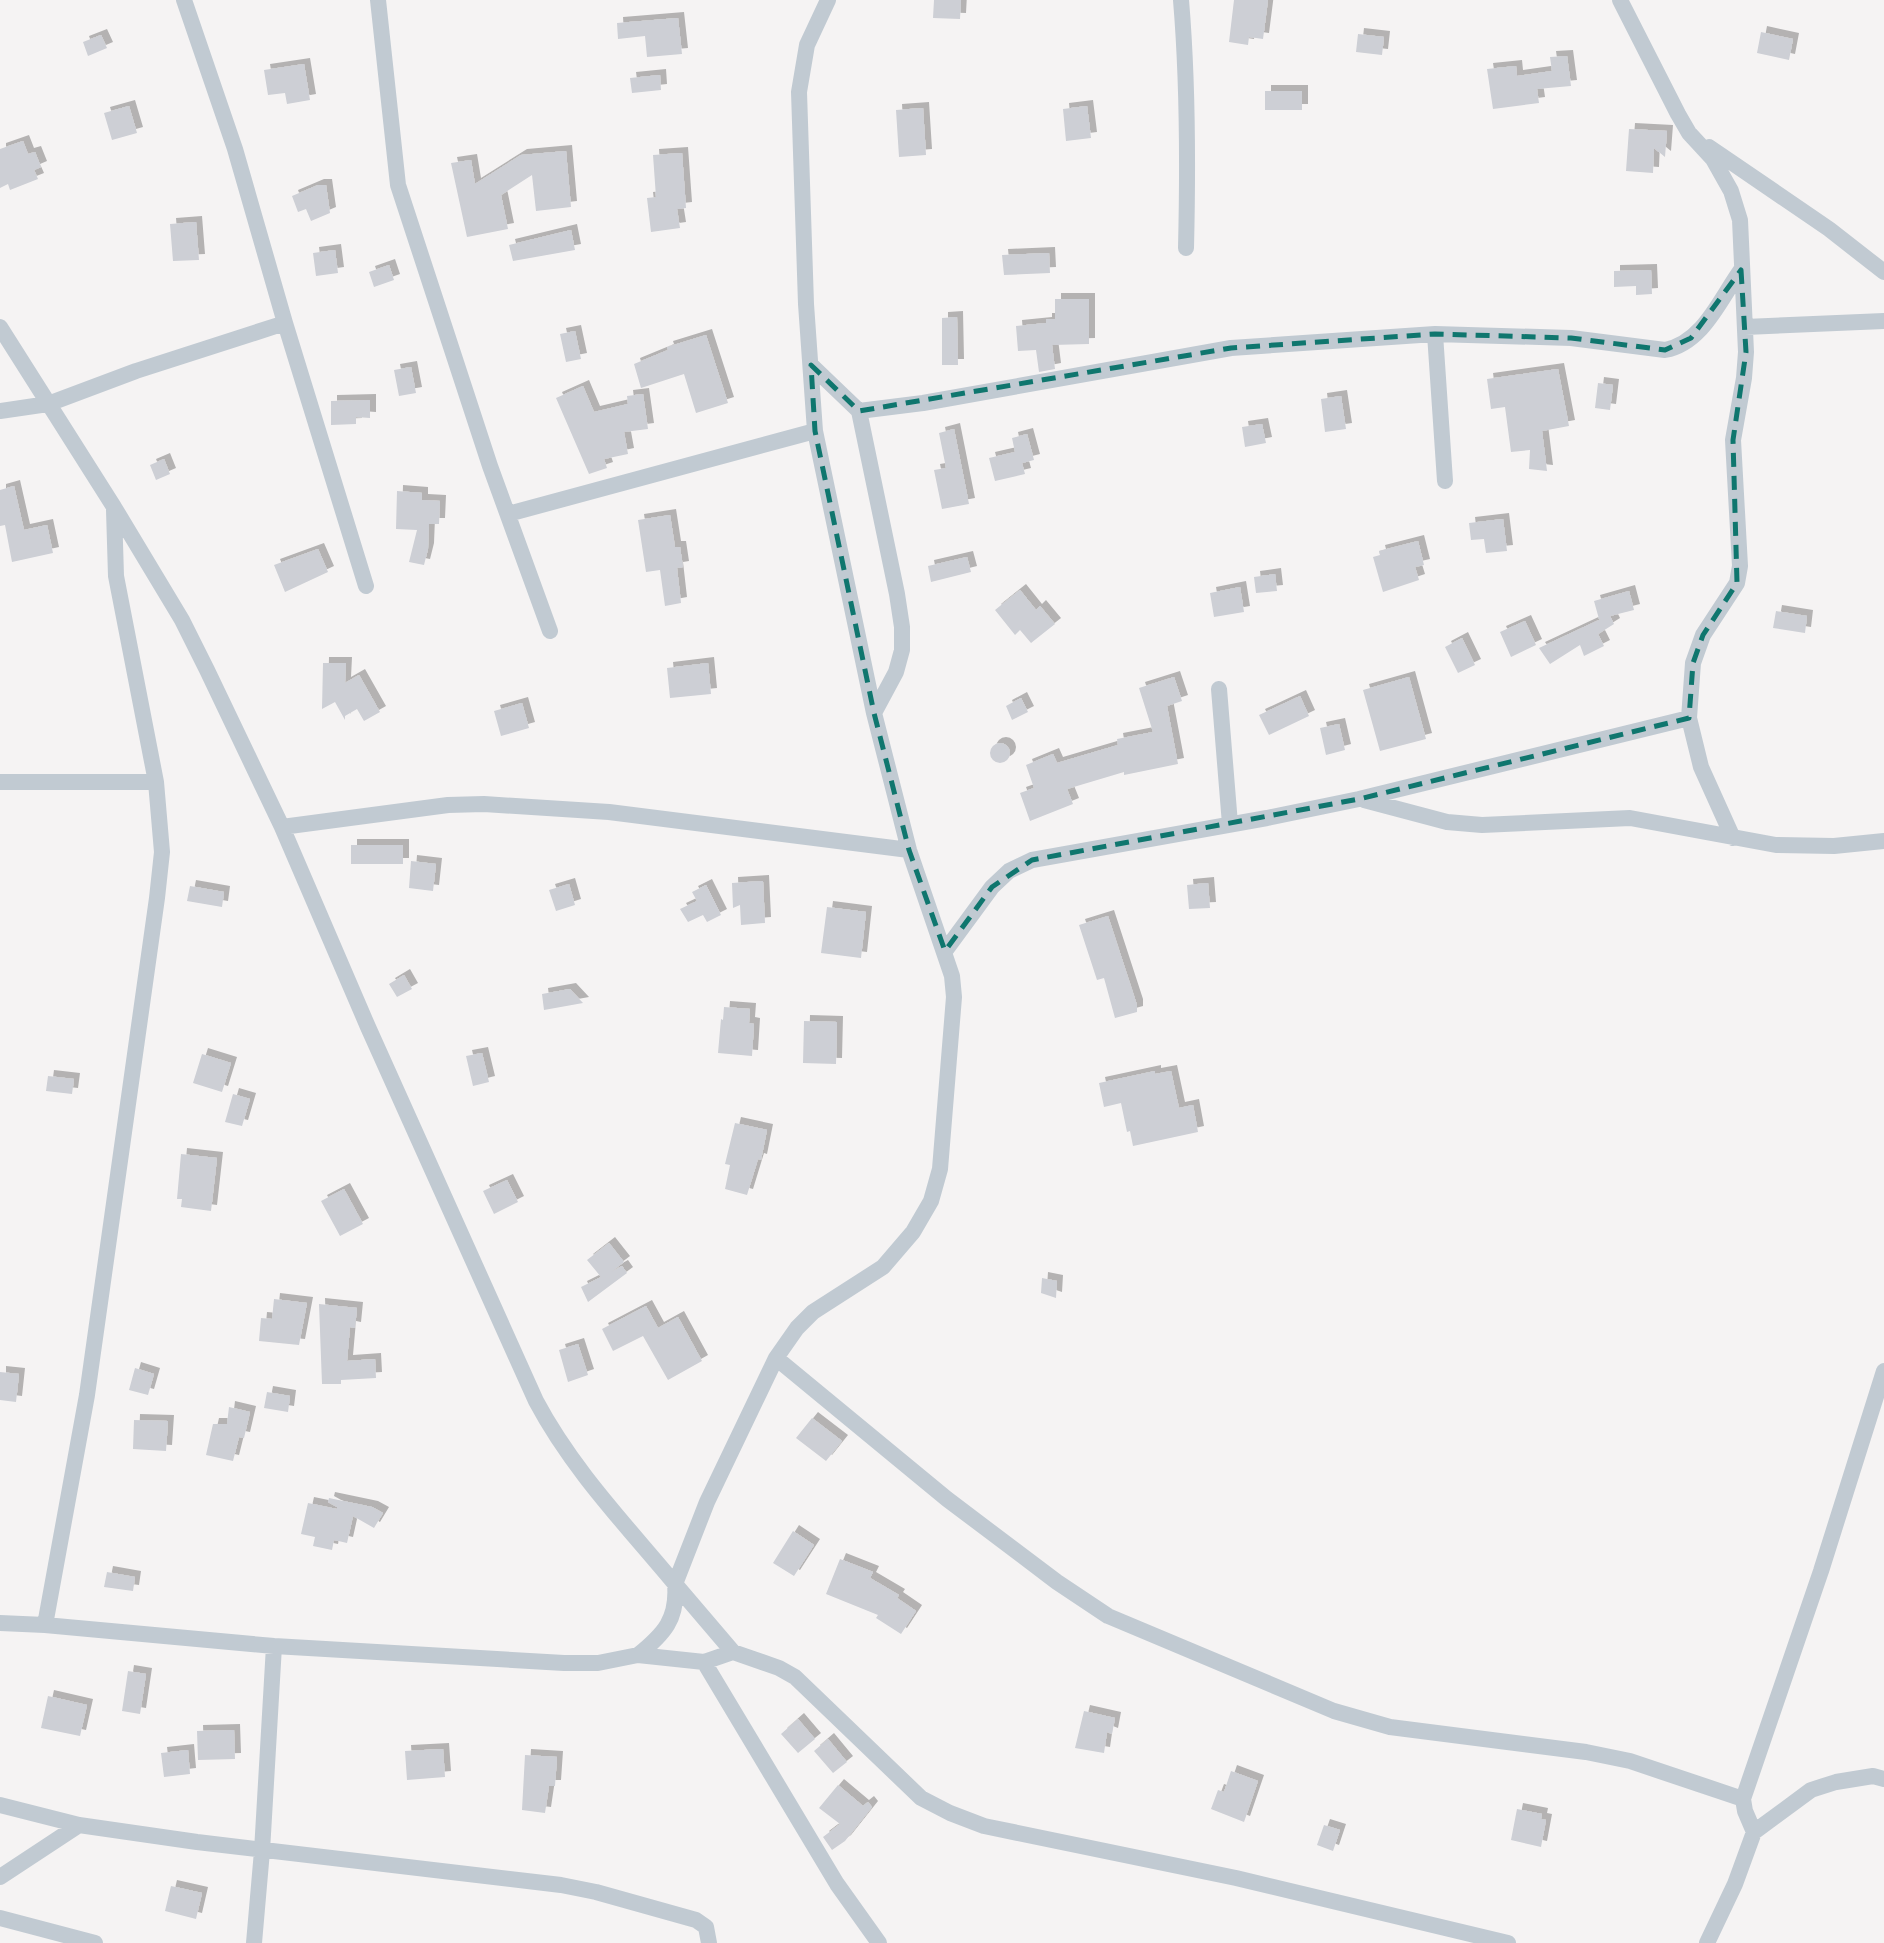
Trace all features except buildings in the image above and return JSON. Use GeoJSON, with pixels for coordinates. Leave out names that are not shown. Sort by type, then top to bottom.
{"type":"FeatureCollection","features":[{"type":"Feature","properties":{"kind":"street"},"geometry":{"type":"LineString","coordinates":[[184,0],[235,149],[366,586]]}},
{"type":"Feature","properties":{"kind":"street"},"geometry":{"type":"LineString","coordinates":[[378,0],[398,185],[431,291],[550,631]]}},
{"type":"Feature","properties":{"kind":"street"},"geometry":{"type":"LineString","coordinates":[[638,1655],[655,1641],[670,1621],[676,1601],[675,1584],[707,1502],[776,1357],[797,1328],[813,1312],[883,1267],[913,1232],[931,1202],[940,1169],[954,997],[952,976],[909,850],[874,713],[815,431],[806,304],[799,92],[807,45],[828,0]]}},
{"type":"Feature","properties":{"kind":"street"},"geometry":{"type":"LineString","coordinates":[[1181,0],[1187,120],[1186,248]]}},
{"type":"Feature","properties":{"kind":"street"},"geometry":{"type":"LineString","coordinates":[[1620,0],[1689,134],[1713,159],[1731,191],[1740,220],[1745,327],[1744,378],[1733,440],[1740,566],[1737,583],[1703,635],[1693,663],[1689,718],[1701,767],[1733,838]]}},
{"type":"Feature","properties":{"kind":"street"},"geometry":{"type":"LineString","coordinates":[[1689,134],[1829,229],[1884,272]]}},
{"type":"Feature","properties":{"kind":"street"},"geometry":{"type":"LineString","coordinates":[[859,411],[923,404],[1231,348],[1435,334],[1571,338],[1651,349],[1677,347],[1691,338],[1713,314],[1741,270]]}},
{"type":"Feature","properties":{"kind":"street"},"geometry":{"type":"LineString","coordinates":[[1745,327],[1884,321]]}},
{"type":"Feature","properties":{"kind":"street"},"geometry":{"type":"LineString","coordinates":[[0,411],[48,404],[136,370],[285,323]]}},
{"type":"Feature","properties":{"kind":"street"},"geometry":{"type":"LineString","coordinates":[[0,327],[182,620],[282,827],[368,1027],[551,1429],[573,1461],[733,1652],[779,1668],[795,1677],[921,1798],[984,1826],[1236,1878],[1508,1943]]}},
{"type":"Feature","properties":{"kind":"street"},"geometry":{"type":"LineString","coordinates":[[1435,334],[1446,481]]}},
{"type":"Feature","properties":{"kind":"street"},"geometry":{"type":"LineString","coordinates":[[811,365],[859,411],[902,626],[902,650],[896,672],[874,713]]}},
{"type":"Feature","properties":{"kind":"street"},"geometry":{"type":"LineString","coordinates":[[508,514],[815,431]]}},
{"type":"Feature","properties":{"kind":"street"},"geometry":{"type":"LineString","coordinates":[[45,1625],[87,1395],[158,898],[162,852],[156,782],[116,576],[114,507]]}},
{"type":"Feature","properties":{"kind":"street"},"geometry":{"type":"LineString","coordinates":[[1219,689],[1230,824]]}},
{"type":"Feature","properties":{"kind":"street"},"geometry":{"type":"LineString","coordinates":[[945,951],[992,887],[1009,871],[1032,859],[1359,799],[1689,718]]}},
{"type":"Feature","properties":{"kind":"street"},"geometry":{"type":"LineString","coordinates":[[0,782],[156,782]]}},
{"type":"Feature","properties":{"kind":"street"},"geometry":{"type":"LineString","coordinates":[[1359,799],[1447,822],[1482,825],[1630,818],[1776,845],[1807,846],[1884,841]]}},
{"type":"Feature","properties":{"kind":"street"},"geometry":{"type":"LineString","coordinates":[[282,827],[448,805],[484,804],[609,812],[909,850]]}},
{"type":"Feature","properties":{"kind":"street"},"geometry":{"type":"LineString","coordinates":[[776,1357],[947,1499],[1057,1582],[1108,1616],[1334,1711],[1391,1727],[1630,1760],[1743,1799]]}},
{"type":"Feature","properties":{"kind":"street"},"geometry":{"type":"LineString","coordinates":[[1754,1832],[1743,1799],[1821,1571],[1884,1371]]}},
{"type":"Feature","properties":{"kind":"street"},"geometry":{"type":"LineString","coordinates":[[0,1623],[274,1646],[564,1664],[598,1663],[638,1655],[704,1662],[733,1652]]}},
{"type":"Feature","properties":{"kind":"street"},"geometry":{"type":"LineString","coordinates":[[254,1943],[274,1646]]}},
{"type":"Feature","properties":{"kind":"street"},"geometry":{"type":"LineString","coordinates":[[704,1662],[837,1884],[879,1943]]}},
{"type":"Feature","properties":{"kind":"street"},"geometry":{"type":"LineString","coordinates":[[1707,1943],[1735,1884],[1754,1832],[1811,1790],[1873,1776],[1884,1779]]}},
{"type":"Feature","properties":{"kind":"street"},"geometry":{"type":"LineString","coordinates":[[0,1805],[79,1825],[262,1851],[561,1885],[696,1920],[706,1927],[709,1943]]}},
{"type":"Feature","properties":{"kind":"street"},"geometry":{"type":"LineString","coordinates":[[0,1877],[79,1825]]}},
{"type":"Feature","properties":{"kind":"street"},"geometry":{"type":"LineString","coordinates":[[0,1918],[95,1943]]}},
{"type":"Feature","properties":{"kind":"highlighted area"},"geometry":{"type":"Polygon","coordinates":[[[1741,270],[1746,352],[1733,440],[1737,583],[1703,635],[1693,663],[1689,718],[1359,799],[1032,860],[992,887],[945,951],[909,850],[874,713],[815,431],[811,365],[859,411],[1231,348],[1435,334],[1571,338],[1665,350],[1691,338],[1741,270]]]}}]}
